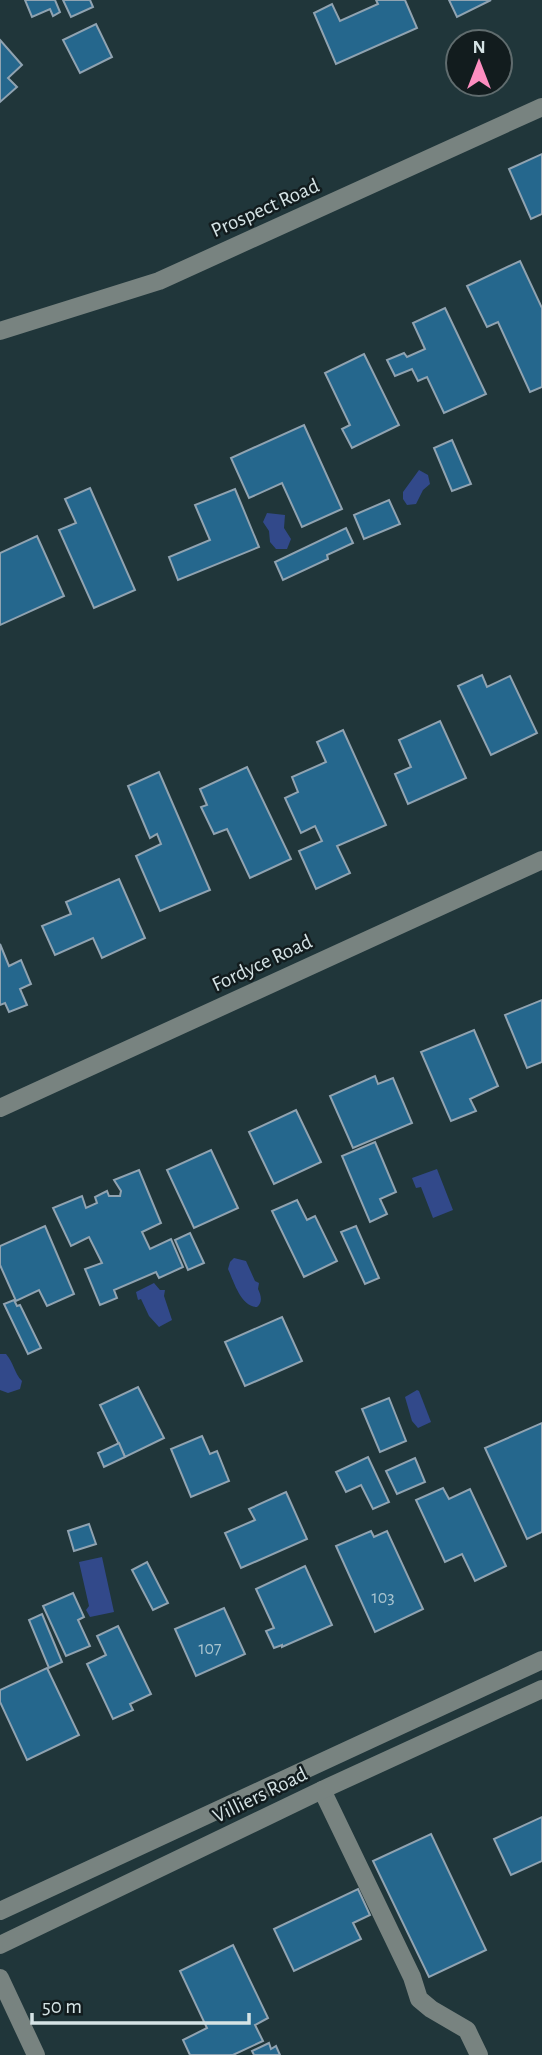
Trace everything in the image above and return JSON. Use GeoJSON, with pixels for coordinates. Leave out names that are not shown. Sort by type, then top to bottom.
{"type":"FeatureCollection","features":[{"type":"Feature","properties":{"kind":"street","name":"Prospect Road"},"geometry":{"type":"LineString","coordinates":[[0,331],[159,281],[542,107]]}},
{"type":"Feature","properties":{"kind":"street","name":"Fordyce Road"},"geometry":{"type":"LineString","coordinates":[[0,1108],[542,860]]}},
{"type":"Feature","properties":{"kind":"street","name":"Villiers Road"},"geometry":{"type":"LineString","coordinates":[[0,1911],[542,1660]]}},
{"type":"Feature","properties":{"kind":"street","name":"Villiers Road"},"geometry":{"type":"LineString","coordinates":[[0,1945],[325,1789],[542,1689]]}},
{"type":"Feature","properties":{"kind":"street"},"geometry":{"type":"LineString","coordinates":[[319,1763],[325,1789],[412,1976],[419,1999],[467,2030],[479,2055]]}},
{"type":"Feature","properties":{"kind":"street"},"geometry":{"type":"LineString","coordinates":[[0,1978],[36,2055]]}},
{"type":"Feature","properties":{"kind":"water"},"geometry":{"type":"Polygon","coordinates":[[[419,470],[428,475],[430,484],[423,490],[416,504],[407,505],[403,492],[419,470]]]}},
{"type":"Feature","properties":{"kind":"water"},"geometry":{"type":"Polygon","coordinates":[[[267,513],[285,515],[284,528],[291,539],[287,549],[276,549],[270,542],[269,531],[263,522],[267,513]]]}},
{"type":"Feature","properties":{"kind":"water"},"geometry":{"type":"Polygon","coordinates":[[[437,1169],[453,1210],[433,1218],[421,1187],[416,1188],[412,1178],[437,1169]]]}},
{"type":"Feature","properties":{"kind":"water"},"geometry":{"type":"Polygon","coordinates":[[[234,1258],[246,1261],[255,1281],[259,1283],[261,1301],[257,1307],[247,1303],[236,1287],[228,1269],[234,1258]]]}},
{"type":"Feature","properties":{"kind":"water"},"geometry":{"type":"Polygon","coordinates":[[[154,1283],[160,1290],[165,1290],[164,1296],[172,1320],[159,1327],[149,1316],[141,1299],[138,1300],[136,1292],[154,1283]]]}},
{"type":"Feature","properties":{"kind":"water"},"geometry":{"type":"Polygon","coordinates":[[[0,1354],[6,1354],[11,1361],[22,1381],[20,1389],[8,1393],[0,1390],[0,1354]]]}},
{"type":"Feature","properties":{"kind":"water"},"geometry":{"type":"Polygon","coordinates":[[[417,1390],[431,1422],[418,1428],[412,1421],[405,1397],[417,1390]]]}},
{"type":"Feature","properties":{"kind":"water"},"geometry":{"type":"Polygon","coordinates":[[[102,1557],[114,1612],[90,1617],[86,1610],[89,1606],[79,1562],[102,1557]]]}},
{"type":"Feature","properties":{"kind":"building"},"geometry":{"type":"Polygon","coordinates":[[[25,0],[55,0],[60,12],[53,16],[50,9],[32,17],[25,0]]]}},
{"type":"Feature","properties":{"kind":"building"},"geometry":{"type":"Polygon","coordinates":[[[63,0],[90,0],[93,7],[71,17],[63,0]]]}},
{"type":"Feature","properties":{"kind":"building"},"geometry":{"type":"Polygon","coordinates":[[[376,0],[405,0],[417,28],[336,64],[314,13],[332,4],[340,21],[378,4],[376,0]]]}},
{"type":"Feature","properties":{"kind":"building"},"geometry":{"type":"Polygon","coordinates":[[[449,0],[491,0],[457,17],[449,0]]]}},
{"type":"Feature","properties":{"kind":"building"},"geometry":{"type":"Polygon","coordinates":[[[96,24],[112,57],[80,73],[63,40],[96,24]]]}},
{"type":"Feature","properties":{"kind":"building"},"geometry":{"type":"Polygon","coordinates":[[[0,40],[22,65],[8,78],[17,87],[0,102],[0,40]]]}},
{"type":"Feature","properties":{"kind":"building"},"geometry":{"type":"Polygon","coordinates":[[[542,154],[542,214],[531,219],[509,169],[542,154]]]}},
{"type":"Feature","properties":{"kind":"building"},"geometry":{"type":"Polygon","coordinates":[[[520,261],[542,308],[542,387],[530,392],[498,322],[487,327],[467,286],[520,261]]]}},
{"type":"Feature","properties":{"kind":"building"},"geometry":{"type":"Polygon","coordinates":[[[445,308],[486,394],[444,413],[427,377],[418,381],[412,369],[395,376],[387,360],[404,353],[407,357],[425,349],[413,323],[445,308]]]}},
{"type":"Feature","properties":{"kind":"building"},"geometry":{"type":"Polygon","coordinates":[[[364,354],[399,425],[352,448],[342,429],[350,425],[325,373],[364,354]]]}},
{"type":"Feature","properties":{"kind":"building"},"geometry":{"type":"Polygon","coordinates":[[[304,425],[342,509],[302,527],[282,483],[249,498],[231,458],[304,425]]]}},
{"type":"Feature","properties":{"kind":"building"},"geometry":{"type":"Polygon","coordinates":[[[452,440],[471,484],[452,491],[434,448],[452,440]]]}},
{"type":"Feature","properties":{"kind":"building"},"geometry":{"type":"Polygon","coordinates":[[[90,488],[135,590],[94,608],[59,530],[76,523],[65,499],[90,488]]]}},
{"type":"Feature","properties":{"kind":"building"},"geometry":{"type":"Polygon","coordinates":[[[235,489],[259,547],[178,580],[169,557],[210,540],[195,505],[235,489]]]}},
{"type":"Feature","properties":{"kind":"building"},"geometry":{"type":"Polygon","coordinates":[[[389,500],[400,524],[364,539],[354,515],[389,500]]]}},
{"type":"Feature","properties":{"kind":"building"},"geometry":{"type":"Polygon","coordinates":[[[346,528],[353,543],[327,555],[328,559],[283,580],[275,562],[346,528]]]}},
{"type":"Feature","properties":{"kind":"building"},"geometry":{"type":"Polygon","coordinates":[[[37,536],[64,596],[0,625],[0,553],[37,536]]]}},
{"type":"Feature","properties":{"kind":"building"},"geometry":{"type":"Polygon","coordinates":[[[482,675],[487,687],[510,676],[537,733],[491,755],[458,686],[482,675]]]}},
{"type":"Feature","properties":{"kind":"building"},"geometry":{"type":"Polygon","coordinates":[[[440,721],[466,778],[408,804],[395,774],[411,767],[399,740],[440,721]]]}},
{"type":"Feature","properties":{"kind":"building"},"geometry":{"type":"Polygon","coordinates":[[[343,730],[386,825],[337,846],[350,873],[316,889],[299,851],[322,841],[315,826],[301,833],[285,798],[298,792],[292,777],[326,762],[317,742],[343,730]]]}},
{"type":"Feature","properties":{"kind":"building"},"geometry":{"type":"Polygon","coordinates":[[[247,767],[291,859],[250,878],[227,829],[214,834],[201,807],[207,805],[200,789],[247,767]]]}},
{"type":"Feature","properties":{"kind":"building"},"geometry":{"type":"Polygon","coordinates":[[[159,772],[210,890],[160,911],[136,856],[161,844],[157,834],[150,838],[128,786],[159,772]]]}},
{"type":"Feature","properties":{"kind":"building"},"geometry":{"type":"Polygon","coordinates":[[[119,879],[145,938],[102,958],[93,938],[55,955],[42,926],[71,914],[66,902],[119,879]]]}},
{"type":"Feature","properties":{"kind":"building"},"geometry":{"type":"Polygon","coordinates":[[[0,944],[9,966],[21,960],[31,984],[20,989],[27,1005],[9,1012],[5,1003],[0,1005],[0,944]]]}},
{"type":"Feature","properties":{"kind":"building"},"geometry":{"type":"Polygon","coordinates":[[[542,1000],[542,1062],[527,1068],[505,1015],[542,1000]]]}},
{"type":"Feature","properties":{"kind":"building"},"geometry":{"type":"Polygon","coordinates":[[[474,1030],[498,1086],[470,1099],[476,1111],[451,1121],[421,1052],[474,1030]]]}},
{"type":"Feature","properties":{"kind":"building"},"geometry":{"type":"Polygon","coordinates":[[[375,1076],[378,1084],[393,1078],[412,1123],[353,1148],[330,1096],[375,1076]]]}},
{"type":"Feature","properties":{"kind":"building"},"geometry":{"type":"Polygon","coordinates":[[[296,1110],[321,1162],[274,1184],[249,1132],[296,1110]]]}},
{"type":"Feature","properties":{"kind":"building"},"geometry":{"type":"Polygon","coordinates":[[[375,1142],[396,1192],[380,1199],[387,1214],[370,1222],[342,1156],[375,1142]]]}},
{"type":"Feature","properties":{"kind":"building"},"geometry":{"type":"Polygon","coordinates":[[[211,1150],[238,1208],[194,1228],[167,1170],[211,1150]]]}},
{"type":"Feature","properties":{"kind":"building"},"geometry":{"type":"Polygon","coordinates":[[[139,1170],[161,1223],[142,1232],[150,1249],[171,1239],[183,1267],[159,1278],[156,1272],[114,1290],[117,1298],[100,1305],[85,1269],[102,1263],[89,1237],[71,1246],[53,1208],[82,1196],[86,1208],[97,1203],[95,1197],[107,1191],[109,1196],[120,1196],[121,1191],[114,1180],[139,1170]]]}},
{"type":"Feature","properties":{"kind":"building"},"geometry":{"type":"Polygon","coordinates":[[[297,1200],[307,1220],[315,1216],[337,1261],[304,1277],[272,1211],[297,1200]]]}},
{"type":"Feature","properties":{"kind":"building"},"geometry":{"type":"Polygon","coordinates":[[[45,1226],[74,1294],[47,1306],[39,1290],[16,1301],[0,1265],[0,1246],[45,1226]]]}},
{"type":"Feature","properties":{"kind":"building"},"geometry":{"type":"Polygon","coordinates":[[[356,1226],[379,1278],[365,1284],[341,1232],[356,1226]]]}},
{"type":"Feature","properties":{"kind":"building"},"geometry":{"type":"Polygon","coordinates":[[[190,1233],[204,1263],[188,1270],[175,1240],[190,1233]]]}},
{"type":"Feature","properties":{"kind":"building"},"geometry":{"type":"Polygon","coordinates":[[[14,1300],[17,1306],[20,1305],[41,1348],[28,1354],[4,1304],[14,1300]]]}},
{"type":"Feature","properties":{"kind":"building"},"geometry":{"type":"Polygon","coordinates":[[[282,1317],[302,1361],[245,1386],[225,1342],[282,1317]]]}},
{"type":"Feature","properties":{"kind":"building"},"geometry":{"type":"Polygon","coordinates":[[[138,1387],[164,1438],[125,1457],[100,1405],[138,1387]]]}},
{"type":"Feature","properties":{"kind":"building"},"geometry":{"type":"Polygon","coordinates":[[[389,1398],[406,1441],[380,1452],[362,1409],[389,1398]]]}},
{"type":"Feature","properties":{"kind":"building"},"geometry":{"type":"Polygon","coordinates":[[[542,1423],[542,1532],[527,1539],[485,1448],[542,1423]]]}},
{"type":"Feature","properties":{"kind":"building"},"geometry":{"type":"Polygon","coordinates":[[[202,1436],[210,1454],[217,1451],[229,1481],[191,1497],[171,1449],[202,1436]]]}},
{"type":"Feature","properties":{"kind":"building"},"geometry":{"type":"Polygon","coordinates":[[[119,1443],[125,1457],[104,1467],[98,1453],[119,1443]]]}},
{"type":"Feature","properties":{"kind":"building"},"geometry":{"type":"Polygon","coordinates":[[[368,1457],[389,1502],[373,1509],[361,1485],[346,1492],[336,1472],[368,1457]]]}},
{"type":"Feature","properties":{"kind":"building"},"geometry":{"type":"Polygon","coordinates":[[[415,1458],[425,1482],[397,1494],[386,1471],[415,1458]]]}},
{"type":"Feature","properties":{"kind":"building"},"geometry":{"type":"Polygon","coordinates":[[[443,1488],[449,1499],[470,1489],[506,1566],[475,1581],[462,1554],[445,1562],[416,1500],[443,1488]]]}},
{"type":"Feature","properties":{"kind":"building"},"geometry":{"type":"Polygon","coordinates":[[[286,1492],[307,1539],[241,1568],[225,1533],[255,1520],[249,1509],[286,1492]]]}},
{"type":"Feature","properties":{"kind":"building"},"geometry":{"type":"Polygon","coordinates":[[[89,1524],[96,1544],[74,1551],[68,1531],[89,1524]]]}},
{"type":"Feature","properties":{"kind":"building"},"geometry":{"type":"Polygon","coordinates":[[[371,1531],[374,1537],[387,1531],[423,1609],[375,1632],[336,1546],[371,1531]]]}},
{"type":"Feature","properties":{"kind":"building"},"geometry":{"type":"Polygon","coordinates":[[[147,1562],[168,1603],[153,1610],[132,1570],[147,1562]]]}},
{"type":"Feature","properties":{"kind":"building"},"geometry":{"type":"Polygon","coordinates":[[[305,1566],[332,1625],[274,1648],[266,1631],[274,1628],[256,1589],[305,1566]]]}},
{"type":"Feature","properties":{"kind":"building"},"geometry":{"type":"Polygon","coordinates":[[[73,1593],[84,1617],[78,1620],[90,1646],[66,1656],[43,1606],[73,1593]]]}},
{"type":"Feature","properties":{"kind":"building"},"geometry":{"type":"Polygon","coordinates":[[[224,1608],[245,1654],[196,1676],[175,1629],[224,1608]]]}},
{"type":"Feature","properties":{"kind":"building"},"geometry":{"type":"Polygon","coordinates":[[[42,1614],[62,1662],[49,1668],[29,1620],[42,1614]]]}},
{"type":"Feature","properties":{"kind":"building"},"geometry":{"type":"Polygon","coordinates":[[[118,1626],[151,1694],[130,1704],[133,1710],[113,1719],[87,1664],[106,1655],[97,1636],[118,1626]]]}},
{"type":"Feature","properties":{"kind":"building"},"geometry":{"type":"Polygon","coordinates":[[[47,1668],[79,1735],[27,1760],[0,1702],[0,1690],[47,1668]]]}},
{"type":"Feature","properties":{"kind":"building"},"geometry":{"type":"Polygon","coordinates":[[[542,1817],[542,1861],[511,1875],[494,1839],[542,1817]]]}},
{"type":"Feature","properties":{"kind":"building"},"geometry":{"type":"Polygon","coordinates":[[[431,1834],[486,1950],[429,1977],[373,1861],[431,1834]]]}},
{"type":"Feature","properties":{"kind":"building"},"geometry":{"type":"Polygon","coordinates":[[[358,1889],[370,1915],[353,1923],[361,1939],[294,1971],[274,1929],[358,1889]]]}},
{"type":"Feature","properties":{"kind":"building"},"geometry":{"type":"Polygon","coordinates":[[[233,1945],[268,2018],[255,2025],[263,2041],[233,2055],[190,2055],[183,2040],[207,2028],[180,1971],[233,1945]]]}},
{"type":"Feature","properties":{"kind":"building"},"geometry":{"type":"Polygon","coordinates":[[[269,2043],[271,2049],[276,2046],[280,2055],[254,2055],[252,2051],[269,2043]]]}}]}
